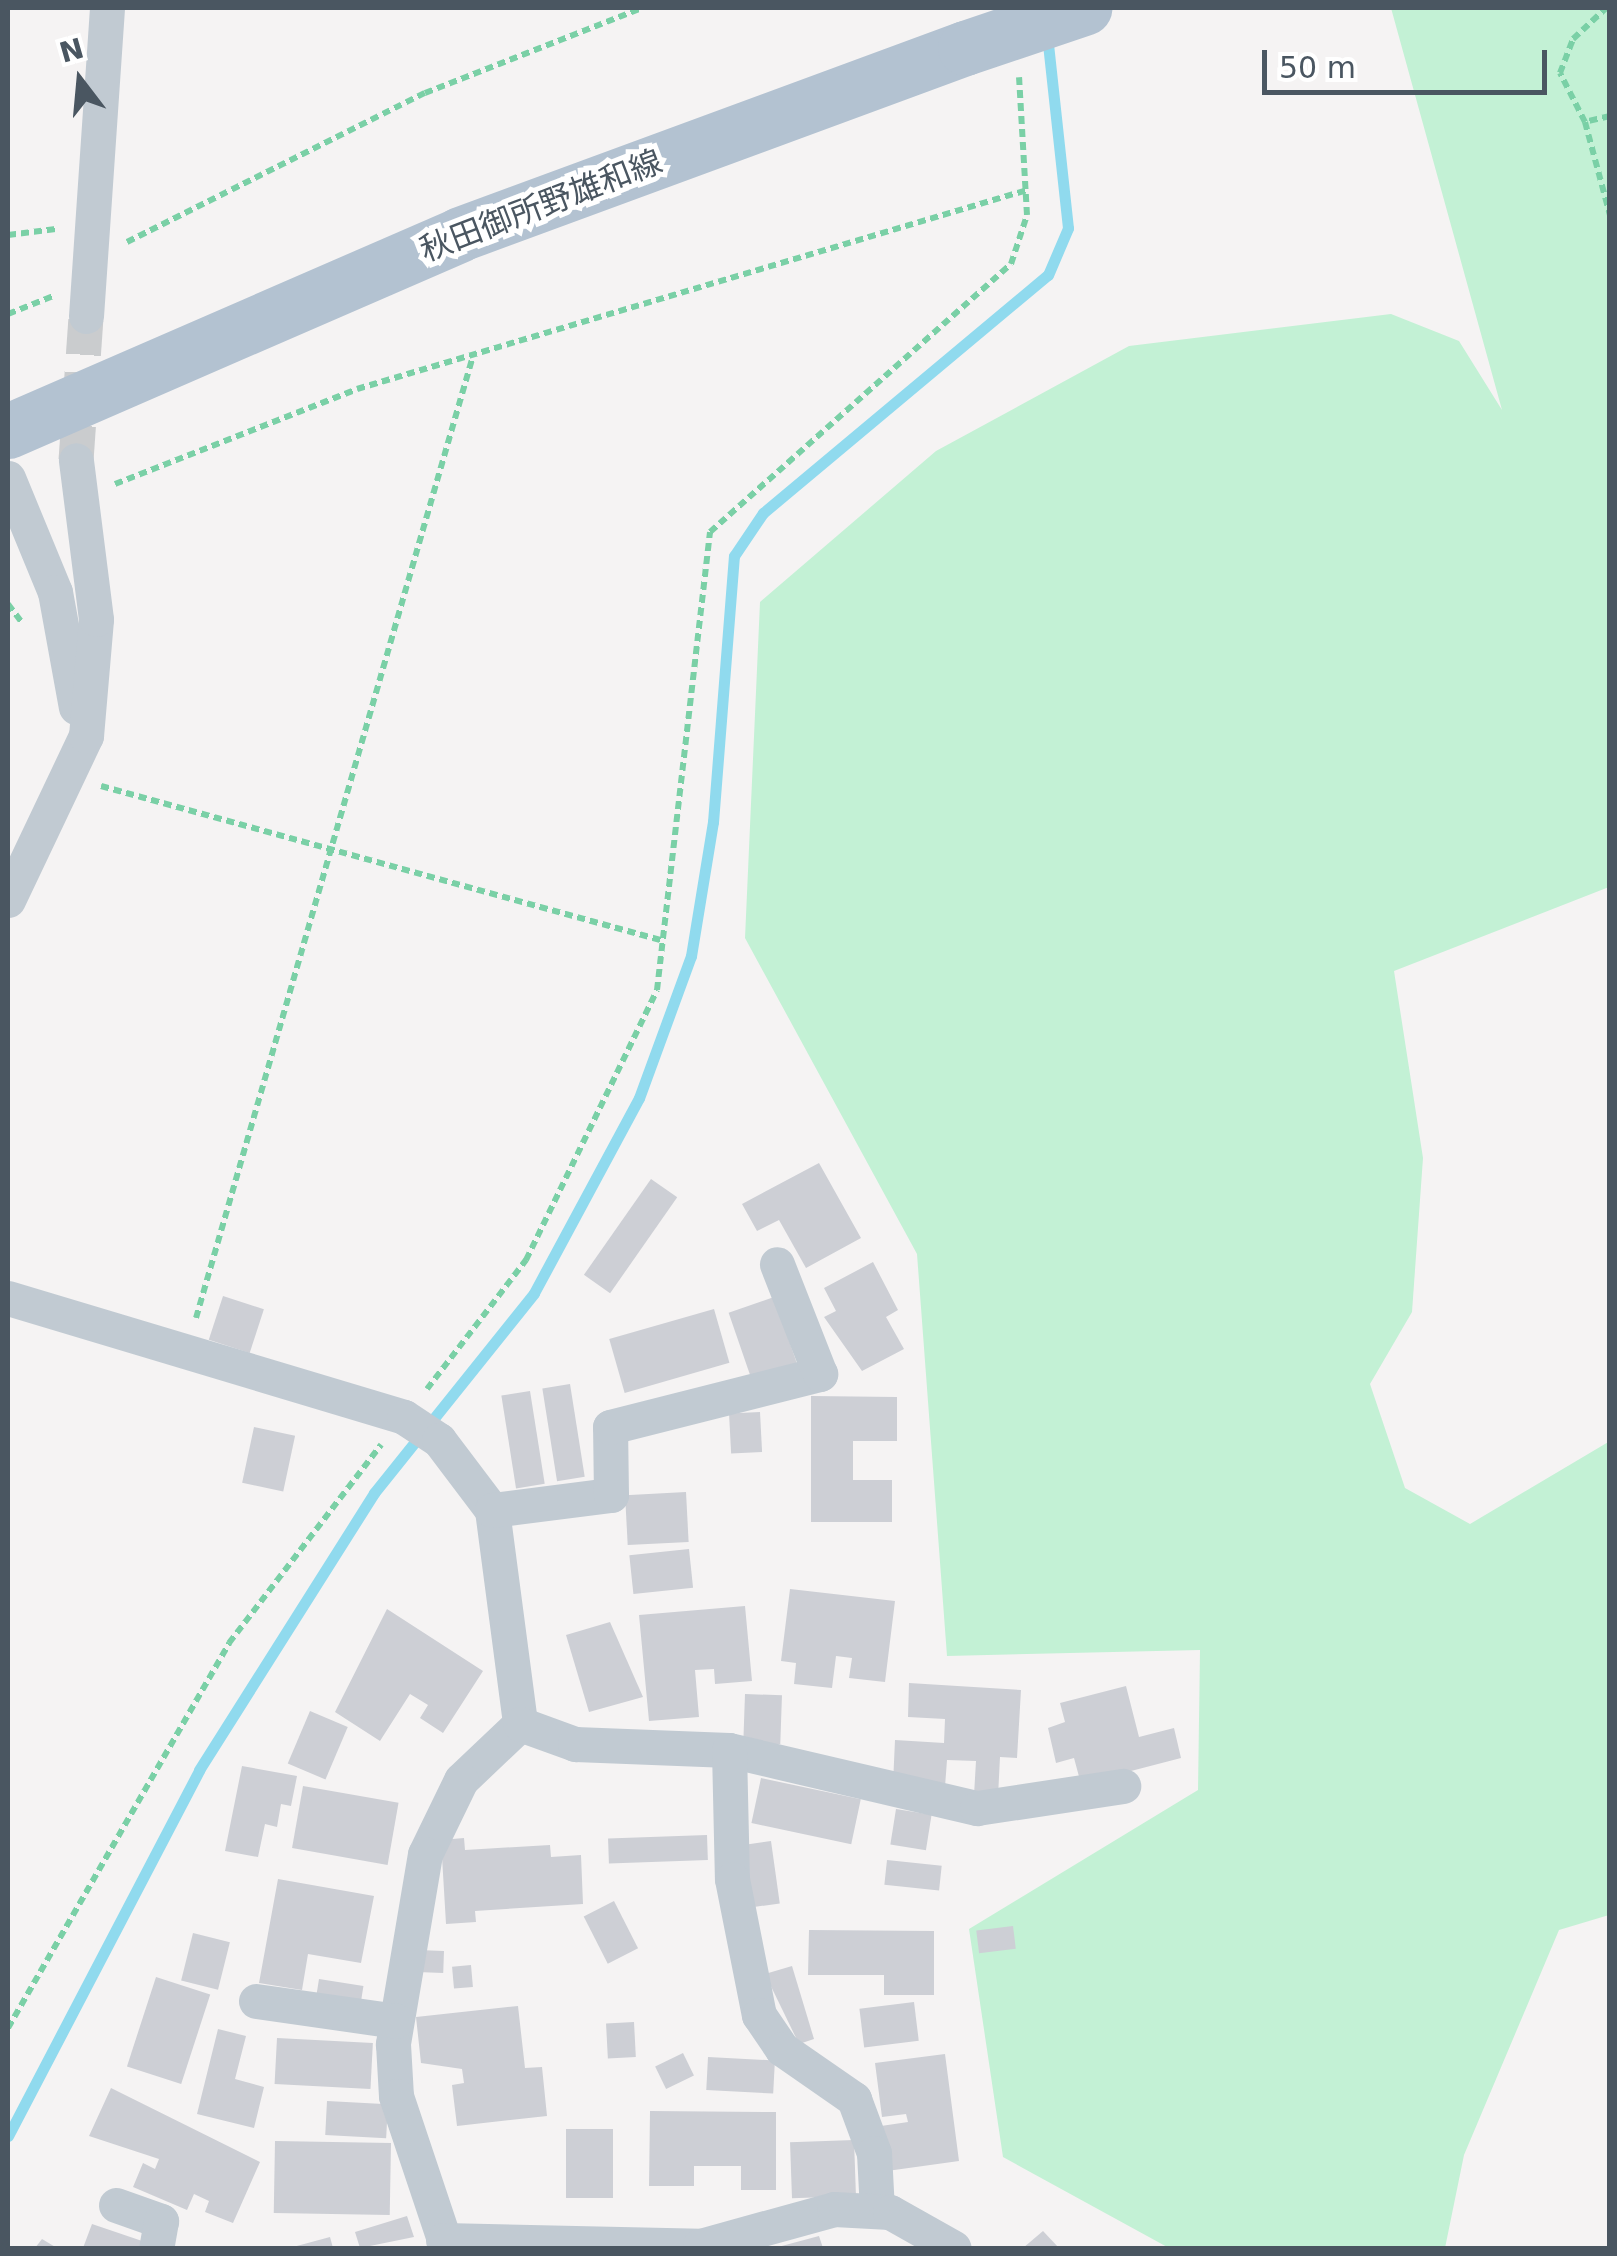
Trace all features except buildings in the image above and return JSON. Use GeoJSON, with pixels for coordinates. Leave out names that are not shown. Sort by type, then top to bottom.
{"type":"FeatureCollection","features":[{"type":"Feature","properties":{"kind":"main road","name":"秋田御所野雄和線"},"geometry":{"type":"LineString","coordinates":[[8,431],[460,234],[1084,8]]}},
{"type":"Feature","properties":{"kind":"street"},"geometry":{"type":"LineString","coordinates":[[86,316],[94,258],[107,8]]}},
{"type":"Feature","properties":{"kind":"street"},"geometry":{"type":"LineString","coordinates":[[8,900],[70,778],[86,736],[96,619],[76,460]]}},
{"type":"Feature","properties":{"kind":"street"},"geometry":{"type":"LineString","coordinates":[[8,478],[55,592],[86,736]]}},
{"type":"Feature","properties":{"kind":"street"},"geometry":{"type":"LineString","coordinates":[[492,1510],[611,1495],[610,1427],[820,1374],[777,1264]]}},
{"type":"Feature","properties":{"kind":"street"},"geometry":{"type":"LineString","coordinates":[[8,1298],[188,1348],[419,1427],[492,1510],[520,1724]]}},
{"type":"Feature","properties":{"kind":"street"},"geometry":{"type":"LineString","coordinates":[[520,1724],[575,1744],[729,1750],[977,1808],[1124,1786]]}},
{"type":"Feature","properties":{"kind":"street"},"geometry":{"type":"LineString","coordinates":[[520,1724],[462,1780],[426,1854],[396,2021],[396,2096],[445,2244],[700,2246],[834,2209],[877,2211],[954,2248]]}},
{"type":"Feature","properties":{"kind":"street"},"geometry":{"type":"LineString","coordinates":[[729,1750],[732,1879],[759,2014],[782,2049],[854,2098],[874,2153],[877,2211]]}},
{"type":"Feature","properties":{"kind":"street"},"geometry":{"type":"LineString","coordinates":[[256,2001],[396,2021]]}},
{"type":"Feature","properties":{"kind":"street"},"geometry":{"type":"LineString","coordinates":[[116,2205],[161,2222],[156,2248]]}},
{"type":"Feature","properties":{"kind":"path"},"geometry":{"type":"LineString","coordinates":[[94,258],[425,93],[530,59],[642,8]]}},
{"type":"Feature","properties":{"kind":"path"},"geometry":{"type":"LineString","coordinates":[[1606,8],[1573,39],[1560,74],[1585,122],[1610,215]]}},
{"type":"Feature","properties":{"kind":"path"},"geometry":{"type":"LineString","coordinates":[[8,2028],[229,1643],[419,1427],[526,1260],[657,990],[710,532],[1011,264],[1026,190],[1018,62]]}},
{"type":"Feature","properties":{"kind":"path"},"geometry":{"type":"LineString","coordinates":[[1585,122],[1610,116]]}},
{"type":"Feature","properties":{"kind":"path"},"geometry":{"type":"LineString","coordinates":[[81,498],[357,390],[1026,190]]}},
{"type":"Feature","properties":{"kind":"path"},"geometry":{"type":"LineString","coordinates":[[188,1348],[473,356]]}},
{"type":"Feature","properties":{"kind":"path"},"geometry":{"type":"LineString","coordinates":[[70,778],[664,941]]}},
{"type":"Feature","properties":{"kind":"green space"},"geometry":{"type":"Polygon","coordinates":[[[1391,8],[1609,8],[1609,887],[1394,971],[1423,1158],[1412,1312],[1370,1384],[1405,1488],[1470,1524],[1610,1441],[1609,1915],[1559,1930],[1464,2155],[1445,2248],[1169,2248],[1003,2157],[969,1929],[1198,1790],[1200,1650],[947,1656],[917,1254],[745,938],[760,602],[936,451],[1129,346],[1391,314],[1459,341],[1502,410],[1391,8]]]}},
{"type":"Feature","properties":{"kind":"waterway"},"geometry":{"type":"LineString","coordinates":[[8,2136],[199,1770],[374,1493],[534,1293],[639,1098],[691,956],[713,822],[734,556],[763,513],[1048,275],[1068,228],[1047,35]]}},
{"type":"Feature","properties":{"kind":"tunnel"},"geometry":{"type":"LineString","coordinates":[[76,460],[86,316]]}}]}
